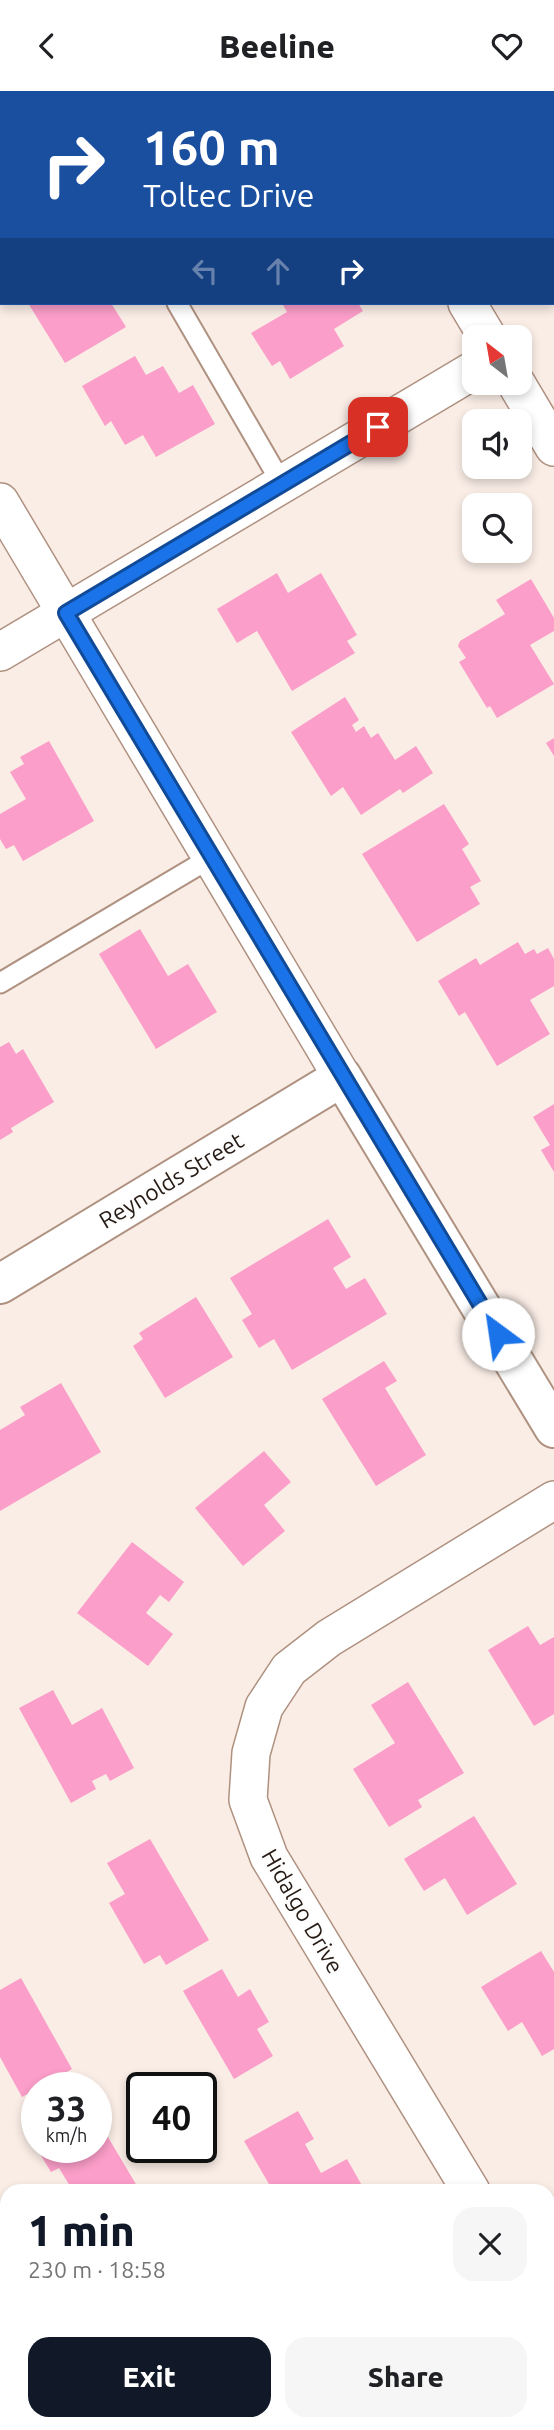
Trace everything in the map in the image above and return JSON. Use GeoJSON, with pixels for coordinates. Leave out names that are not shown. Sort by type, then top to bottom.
{"type":"FeatureCollection","features":[{"type":"Feature","properties":{"kind":"street"},"geometry":{"type":"LineString","coordinates":[[468,305],[480,325]]}},
{"type":"Feature","properties":{"kind":"street"},"geometry":{"type":"LineString","coordinates":[[0,652],[462,377]]}},
{"type":"Feature","properties":{"kind":"street"},"geometry":{"type":"LineString","coordinates":[[523,395],[554,447]]}},
{"type":"Feature","properties":{"kind":"street"},"geometry":{"type":"LineString","coordinates":[[0,502],[554,1428]]}},
{"type":"Feature","properties":{"kind":"street","name":"Reynolds Street"},"geometry":{"type":"LineString","coordinates":[[0,1284],[342,1077]]}},
{"type":"Feature","properties":{"kind":"street","name":"Hidalgo Drive"},"geometry":{"type":"LineString","coordinates":[[467,2184],[269,1857],[248,1800],[251,1753],[264,1707],[289,1669],[329,1638],[554,1500]]}},
{"type":"Feature","properties":{"kind":"lane"},"geometry":{"type":"LineString","coordinates":[[178,305],[282,484]]}},
{"type":"Feature","properties":{"kind":"lane"},"geometry":{"type":"LineString","coordinates":[[0,983],[212,857]]}},
{"type":"Feature","properties":{"kind":"building"},"geometry":{"type":"Polygon","coordinates":[[[29,305],[112,305],[126,327],[65,363],[29,305]]]}},
{"type":"Feature","properties":{"kind":"building"},"geometry":{"type":"Polygon","coordinates":[[[283,305],[359,305],[363,311],[334,329],[344,346],[290,379],[280,361],[272,366],[251,333],[287,312],[283,305]]]}},
{"type":"Feature","properties":{"kind":"building"},"geometry":{"type":"Polygon","coordinates":[[[135,356],[146,375],[163,366],[179,393],[193,385],[215,424],[156,457],[143,435],[125,445],[111,421],[105,426],[82,386],[135,356]]]}},
{"type":"Feature","properties":{"kind":"building"},"geometry":{"type":"Polygon","coordinates":[[[277,573],[288,593],[321,573],[357,635],[347,641],[355,653],[292,691],[257,631],[237,643],[217,609],[277,573]]]}},
{"type":"Feature","properties":{"kind":"building"},"geometry":{"type":"Polygon","coordinates":[[[531,579],[554,618],[554,631],[530,645],[554,684],[497,718],[490,706],[487,708],[459,662],[466,658],[458,646],[460,641],[505,614],[496,600],[531,579]]]}},
{"type":"Feature","properties":{"kind":"building"},"geometry":{"type":"Polygon","coordinates":[[[345,697],[359,720],[352,725],[356,732],[364,726],[371,738],[378,733],[395,760],[416,746],[433,773],[403,793],[400,789],[361,815],[343,787],[331,796],[291,732],[345,697]]]}},
{"type":"Feature","properties":{"kind":"building"},"geometry":{"type":"Polygon","coordinates":[[[554,738],[554,756],[546,743],[554,738]]]}},
{"type":"Feature","properties":{"kind":"building"},"geometry":{"type":"Polygon","coordinates":[[[49,741],[94,821],[23,861],[14,845],[6,849],[0,839],[0,814],[26,799],[10,772],[24,764],[20,757],[49,741]]]}},
{"type":"Feature","properties":{"kind":"building"},"geometry":{"type":"Polygon","coordinates":[[[444,804],[469,844],[462,849],[481,881],[470,887],[480,904],[417,942],[362,854],[444,804]]]}},
{"type":"Feature","properties":{"kind":"building"},"geometry":{"type":"Polygon","coordinates":[[[140,929],[168,976],[188,964],[217,1012],[156,1049],[99,954],[140,929]]]}},
{"type":"Feature","properties":{"kind":"building"},"geometry":{"type":"Polygon","coordinates":[[[518,942],[525,954],[534,949],[537,954],[548,948],[554,959],[554,986],[530,1000],[550,1034],[497,1066],[465,1012],[459,1016],[438,981],[476,958],[480,965],[518,942]]]}},
{"type":"Feature","properties":{"kind":"building"},"geometry":{"type":"Polygon","coordinates":[[[9,1042],[16,1054],[23,1049],[54,1102],[11,1128],[13,1132],[0,1140],[0,1047],[9,1042]]]}},
{"type":"Feature","properties":{"kind":"building"},"geometry":{"type":"Polygon","coordinates":[[[554,1104],[554,1172],[541,1150],[550,1145],[533,1117],[554,1104]]]}},
{"type":"Feature","properties":{"kind":"building"},"geometry":{"type":"Polygon","coordinates":[[[328,1219],[351,1257],[333,1268],[346,1289],[365,1278],[387,1314],[292,1370],[274,1339],[259,1348],[242,1320],[252,1314],[230,1278],[328,1219]]]}},
{"type":"Feature","properties":{"kind":"building"},"geometry":{"type":"Polygon","coordinates":[[[196,1297],[233,1357],[165,1398],[133,1346],[143,1339],[139,1333],[196,1297]]]}},
{"type":"Feature","properties":{"kind":"building"},"geometry":{"type":"Polygon","coordinates":[[[384,1361],[397,1381],[385,1388],[426,1455],[376,1486],[322,1399],[384,1361]]]}},
{"type":"Feature","properties":{"kind":"building"},"geometry":{"type":"Polygon","coordinates":[[[61,1383],[101,1452],[0,1511],[0,1430],[25,1415],[20,1407],[61,1383]]]}},
{"type":"Feature","properties":{"kind":"building"},"geometry":{"type":"Polygon","coordinates":[[[264,1451],[291,1482],[264,1505],[285,1531],[243,1566],[195,1508],[264,1451]]]}},
{"type":"Feature","properties":{"kind":"building"},"geometry":{"type":"Polygon","coordinates":[[[132,1542],[184,1582],[169,1602],[160,1595],[146,1613],[173,1634],[148,1666],[77,1613],[132,1542]]]}},
{"type":"Feature","properties":{"kind":"building"},"geometry":{"type":"Polygon","coordinates":[[[528,1626],[540,1645],[554,1637],[554,1714],[534,1726],[488,1650],[528,1626]]]}},
{"type":"Feature","properties":{"kind":"building"},"geometry":{"type":"Polygon","coordinates":[[[408,1682],[464,1773],[418,1800],[422,1807],[389,1827],[353,1769],[395,1743],[371,1705],[408,1682]]]}},
{"type":"Feature","properties":{"kind":"building"},"geometry":{"type":"Polygon","coordinates":[[[53,1690],[72,1725],[102,1708],[134,1768],[110,1781],[106,1774],[92,1781],[96,1789],[71,1803],[19,1708],[53,1690]]]}},
{"type":"Feature","properties":{"kind":"building"},"geometry":{"type":"Polygon","coordinates":[[[474,1816],[517,1884],[467,1915],[445,1878],[424,1891],[404,1859],[474,1816]]]}},
{"type":"Feature","properties":{"kind":"building"},"geometry":{"type":"Polygon","coordinates":[[[150,1839],[209,1940],[166,1965],[160,1955],[144,1964],[109,1903],[125,1894],[107,1863],[150,1839]]]}},
{"type":"Feature","properties":{"kind":"building"},"geometry":{"type":"Polygon","coordinates":[[[541,1951],[554,1972],[554,2049],[542,2056],[522,2022],[508,2031],[481,1987],[541,1951]]]}},
{"type":"Feature","properties":{"kind":"building"},"geometry":{"type":"Polygon","coordinates":[[[222,1969],[238,1997],[250,1989],[269,2022],[257,2029],[273,2056],[234,2079],[183,1991],[222,1969]]]}},
{"type":"Feature","properties":{"kind":"building"},"geometry":{"type":"Polygon","coordinates":[[[21,1978],[72,2069],[67,2072],[21,2072],[21,2095],[0,2057],[0,1990],[21,1978]]]}},
{"type":"Feature","properties":{"kind":"building"},"geometry":{"type":"Polygon","coordinates":[[[298,2111],[314,2139],[305,2144],[321,2173],[347,2159],[361,2184],[269,2184],[244,2141],[298,2111]]]}},
{"type":"Feature","properties":{"kind":"building"},"geometry":{"type":"Polygon","coordinates":[[[112,2144],[136,2184],[69,2184],[59,2168],[51,2172],[46,2163],[112,2163],[112,2144]]]}},
{"type":"Feature","properties":{"kind":"route"},"geometry":{"type":"LineString","coordinates":[[378,427],[66,613],[498,1334]]}}]}
